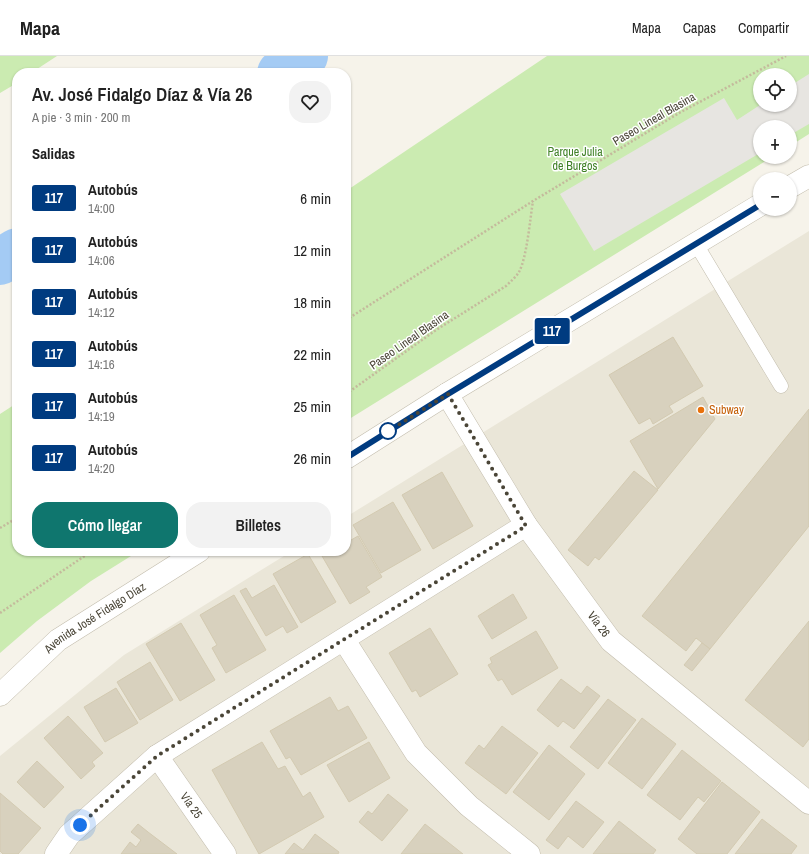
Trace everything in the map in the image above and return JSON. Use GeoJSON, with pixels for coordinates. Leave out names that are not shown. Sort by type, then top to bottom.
{"type":"FeatureCollection","features":[{"type":"Feature","properties":{"kind":"street"},"geometry":{"type":"LineString","coordinates":[[797,183],[809,176]]}},
{"type":"Feature","properties":{"kind":"street"},"geometry":{"type":"LineString","coordinates":[[351,455],[448,394],[753,209]]}},
{"type":"Feature","properties":{"kind":"street","name":"Vía 26"},"geometry":{"type":"LineString","coordinates":[[448,394],[526,526],[611,640],[809,803]]}},
{"type":"Feature","properties":{"kind":"street"},"geometry":{"type":"LineString","coordinates":[[56,854],[69,835],[157,756],[526,526]]}},
{"type":"Feature","properties":{"kind":"street","name":"Avenida José Fidalgo Díaz"},"geometry":{"type":"LineString","coordinates":[[0,695],[58,640],[191,556]]}},
{"type":"Feature","properties":{"kind":"street"},"geometry":{"type":"LineString","coordinates":[[344,640],[416,752],[469,806],[529,854]]}},
{"type":"Feature","properties":{"kind":"street","name":"Vía 25"},"geometry":{"type":"LineString","coordinates":[[157,756],[225,854]]}},
{"type":"Feature","properties":{"kind":"lane"},"geometry":{"type":"LineString","coordinates":[[696,244],[781,386]]}},
{"type":"Feature","properties":{"kind":"path","name":"Paseo Lineal Blasina"},"geometry":{"type":"LineString","coordinates":[[351,317],[533,201],[679,113],[786,56]]}},
{"type":"Feature","properties":{"kind":"path","name":"Paseo Lineal Blasina"},"geometry":{"type":"LineString","coordinates":[[351,390],[436,330],[506,286],[515,278],[524,258],[533,201]]}},
{"type":"Feature","properties":{"kind":"path"},"geometry":{"type":"LineString","coordinates":[[0,528],[12,521]]}},
{"type":"Feature","properties":{"kind":"path"},"geometry":{"type":"LineString","coordinates":[[0,613],[85,556]]}},
{"type":"Feature","properties":{"kind":"shaded area"},"geometry":{"type":"Polygon","coordinates":[[[809,74],[809,124],[797,131],[797,120],[753,120],[753,157],[594,251],[560,194],[724,98],[737,120],[753,110],[753,112],[797,112],[797,82],[809,74]]]}},
{"type":"Feature","properties":{"kind":"shaded area"},"geometry":{"type":"Polygon","coordinates":[[[809,231],[809,854],[0,854],[0,756],[124,655],[284,556],[351,556],[351,514],[809,231]]]}},
{"type":"Feature","properties":{"kind":"green space"},"geometry":{"type":"Polygon","coordinates":[[[0,56],[57,56],[39,68],[12,68],[12,86],[0,93],[0,56]]]}},
{"type":"Feature","properties":{"kind":"green space","name":"Parque Julia de Burgos"},"geometry":{"type":"Polygon","coordinates":[[[547,56],[809,56],[809,134],[797,142],[797,120],[753,120],[753,164],[761,164],[351,418],[351,188],[547,56]]]}},
{"type":"Feature","properties":{"kind":"green space"},"geometry":{"type":"Polygon","coordinates":[[[12,406],[12,556],[131,556],[91,581],[37,621],[0,653],[0,414],[12,406]]]}},
{"type":"Feature","properties":{"kind":"building"},"geometry":{"type":"Polygon","coordinates":[[[673,337],[703,386],[669,406],[673,412],[653,424],[650,418],[639,424],[609,375],[673,337]]]}},
{"type":"Feature","properties":{"kind":"building"},"geometry":{"type":"Polygon","coordinates":[[[703,397],[715,419],[658,489],[630,441],[703,397]]]}},
{"type":"Feature","properties":{"kind":"building"},"geometry":{"type":"Polygon","coordinates":[[[809,409],[809,526],[710,649],[696,638],[686,651],[642,616],[809,409]]]}},
{"type":"Feature","properties":{"kind":"building"},"geometry":{"type":"Polygon","coordinates":[[[634,471],[658,490],[599,560],[595,557],[588,566],[568,550],[634,471]]]}},
{"type":"Feature","properties":{"kind":"building"},"geometry":{"type":"Polygon","coordinates":[[[442,472],[473,526],[433,549],[402,495],[442,472]]]}},
{"type":"Feature","properties":{"kind":"building"},"geometry":{"type":"Polygon","coordinates":[[[393,502],[421,550],[381,573],[353,525],[393,502]]]}},
{"type":"Feature","properties":{"kind":"building"},"geometry":{"type":"Polygon","coordinates":[[[358,536],[382,577],[366,587],[370,592],[350,604],[322,556],[351,556],[351,540],[358,536]]]}},
{"type":"Feature","properties":{"kind":"building"},"geometry":{"type":"Polygon","coordinates":[[[304,556],[309,556],[336,602],[301,623],[273,574],[304,556]]]}},
{"type":"Feature","properties":{"kind":"building"},"geometry":{"type":"Polygon","coordinates":[[[274,585],[298,627],[287,633],[283,626],[266,636],[240,591],[246,588],[252,598],[274,585]]]}},
{"type":"Feature","properties":{"kind":"building"},"geometry":{"type":"Polygon","coordinates":[[[513,594],[527,618],[492,639],[478,616],[513,594]]]}},
{"type":"Feature","properties":{"kind":"building"},"geometry":{"type":"Polygon","coordinates":[[[234,595],[266,650],[226,673],[212,648],[217,645],[200,615],[234,595]]]}},
{"type":"Feature","properties":{"kind":"building"},"geometry":{"type":"Polygon","coordinates":[[[809,621],[809,739],[803,747],[745,700],[809,621]]]}},
{"type":"Feature","properties":{"kind":"building"},"geometry":{"type":"Polygon","coordinates":[[[181,623],[215,680],[180,701],[146,644],[181,623]]]}},
{"type":"Feature","properties":{"kind":"building"},"geometry":{"type":"Polygon","coordinates":[[[430,628],[458,674],[420,697],[416,690],[412,692],[389,653],[430,628]]]}},
{"type":"Feature","properties":{"kind":"building"},"geometry":{"type":"Polygon","coordinates":[[[536,631],[558,668],[512,695],[502,679],[498,681],[488,665],[492,663],[490,658],[536,631]]]}},
{"type":"Feature","properties":{"kind":"building"},"geometry":{"type":"Polygon","coordinates":[[[702,643],[710,649],[692,671],[684,665],[702,643]]]}},
{"type":"Feature","properties":{"kind":"building"},"geometry":{"type":"Polygon","coordinates":[[[150,662],[173,700],[140,720],[117,682],[150,662]]]}},
{"type":"Feature","properties":{"kind":"building"},"geometry":{"type":"Polygon","coordinates":[[[561,679],[581,694],[587,686],[600,696],[574,729],[563,721],[558,727],[537,710],[561,679]]]}},
{"type":"Feature","properties":{"kind":"building"},"geometry":{"type":"Polygon","coordinates":[[[116,688],[138,723],[105,742],[84,707],[116,688]]]}},
{"type":"Feature","properties":{"kind":"building"},"geometry":{"type":"Polygon","coordinates":[[[330,697],[338,711],[348,706],[367,738],[301,775],[290,757],[286,759],[270,731],[330,697]]]}},
{"type":"Feature","properties":{"kind":"building"},"geometry":{"type":"Polygon","coordinates":[[[608,699],[636,720],[598,769],[570,747],[608,699]]]}},
{"type":"Feature","properties":{"kind":"building"},"geometry":{"type":"Polygon","coordinates":[[[68,716],[103,753],[92,762],[95,766],[81,779],[44,738],[68,716]]]}},
{"type":"Feature","properties":{"kind":"building"},"geometry":{"type":"Polygon","coordinates":[[[642,718],[676,744],[642,789],[608,763],[642,718]]]}},
{"type":"Feature","properties":{"kind":"building"},"geometry":{"type":"Polygon","coordinates":[[[502,726],[538,753],[506,794],[465,763],[479,745],[484,749],[502,726]]]}},
{"type":"Feature","properties":{"kind":"building"},"geometry":{"type":"Polygon","coordinates":[[[262,742],[278,769],[285,766],[303,797],[310,792],[324,817],[259,854],[212,770],[262,742]]]}},
{"type":"Feature","properties":{"kind":"building"},"geometry":{"type":"Polygon","coordinates":[[[369,742],[390,778],[349,802],[327,765],[369,742]]]}},
{"type":"Feature","properties":{"kind":"building"},"geometry":{"type":"Polygon","coordinates":[[[549,745],[585,774],[549,820],[513,792],[549,745]]]}},
{"type":"Feature","properties":{"kind":"building"},"geometry":{"type":"Polygon","coordinates":[[[682,750],[721,781],[704,802],[698,797],[680,820],[647,795],[682,750]]]}},
{"type":"Feature","properties":{"kind":"building"},"geometry":{"type":"Polygon","coordinates":[[[37,761],[64,787],[44,808],[17,782],[37,761]]]}},
{"type":"Feature","properties":{"kind":"building"},"geometry":{"type":"Polygon","coordinates":[[[722,782],[760,812],[727,854],[697,854],[678,839],[722,782]]]}},
{"type":"Feature","properties":{"kind":"building"},"geometry":{"type":"Polygon","coordinates":[[[0,793],[41,828],[18,854],[3,854],[0,851],[0,793]]]}},
{"type":"Feature","properties":{"kind":"building"},"geometry":{"type":"Polygon","coordinates":[[[388,794],[408,810],[382,841],[359,822],[368,811],[372,814],[388,794]]]}},
{"type":"Feature","properties":{"kind":"building"},"geometry":{"type":"Polygon","coordinates":[[[576,801],[604,822],[583,848],[568,836],[558,849],[546,840],[576,801]]]}},
{"type":"Feature","properties":{"kind":"building"},"geometry":{"type":"Polygon","coordinates":[[[762,819],[797,846],[791,854],[735,854],[762,819]]]}},
{"type":"Feature","properties":{"kind":"building"},"geometry":{"type":"Polygon","coordinates":[[[619,821],[656,850],[653,854],[593,854],[619,821]]]}},
{"type":"Feature","properties":{"kind":"building"},"geometry":{"type":"Polygon","coordinates":[[[138,824],[177,854],[121,854],[130,842],[136,847],[141,840],[131,832],[138,824]]]}},
{"type":"Feature","properties":{"kind":"building"},"geometry":{"type":"Polygon","coordinates":[[[425,824],[463,854],[401,854],[425,824]]]}},
{"type":"Feature","properties":{"kind":"building"},"geometry":{"type":"Polygon","coordinates":[[[315,834],[339,852],[338,854],[285,854],[294,843],[303,850],[315,834]]]}},
{"type":"Feature","properties":{"kind":"waterway"},"geometry":{"type":"LineString","coordinates":[[287,68],[305,56]]}},
{"type":"Feature","properties":{"kind":"waterway"},"geometry":{"type":"LineString","coordinates":[[0,262],[12,254]]}},
{"type":"Feature","properties":{"kind":"bus line","name":"117"},"geometry":{"type":"LineString","coordinates":[[351,455],[448,394],[753,209]]}},
{"type":"Feature","properties":{"kind":"place","name":"Subway"},"geometry":{"type":"Point","coordinates":[701,410]}},
{"type":"Feature","properties":{"kind":"route"},"geometry":{"type":"LineString","coordinates":[[80,825],[157,756],[526,526],[448,394],[384,434],[388,431]]}}]}
